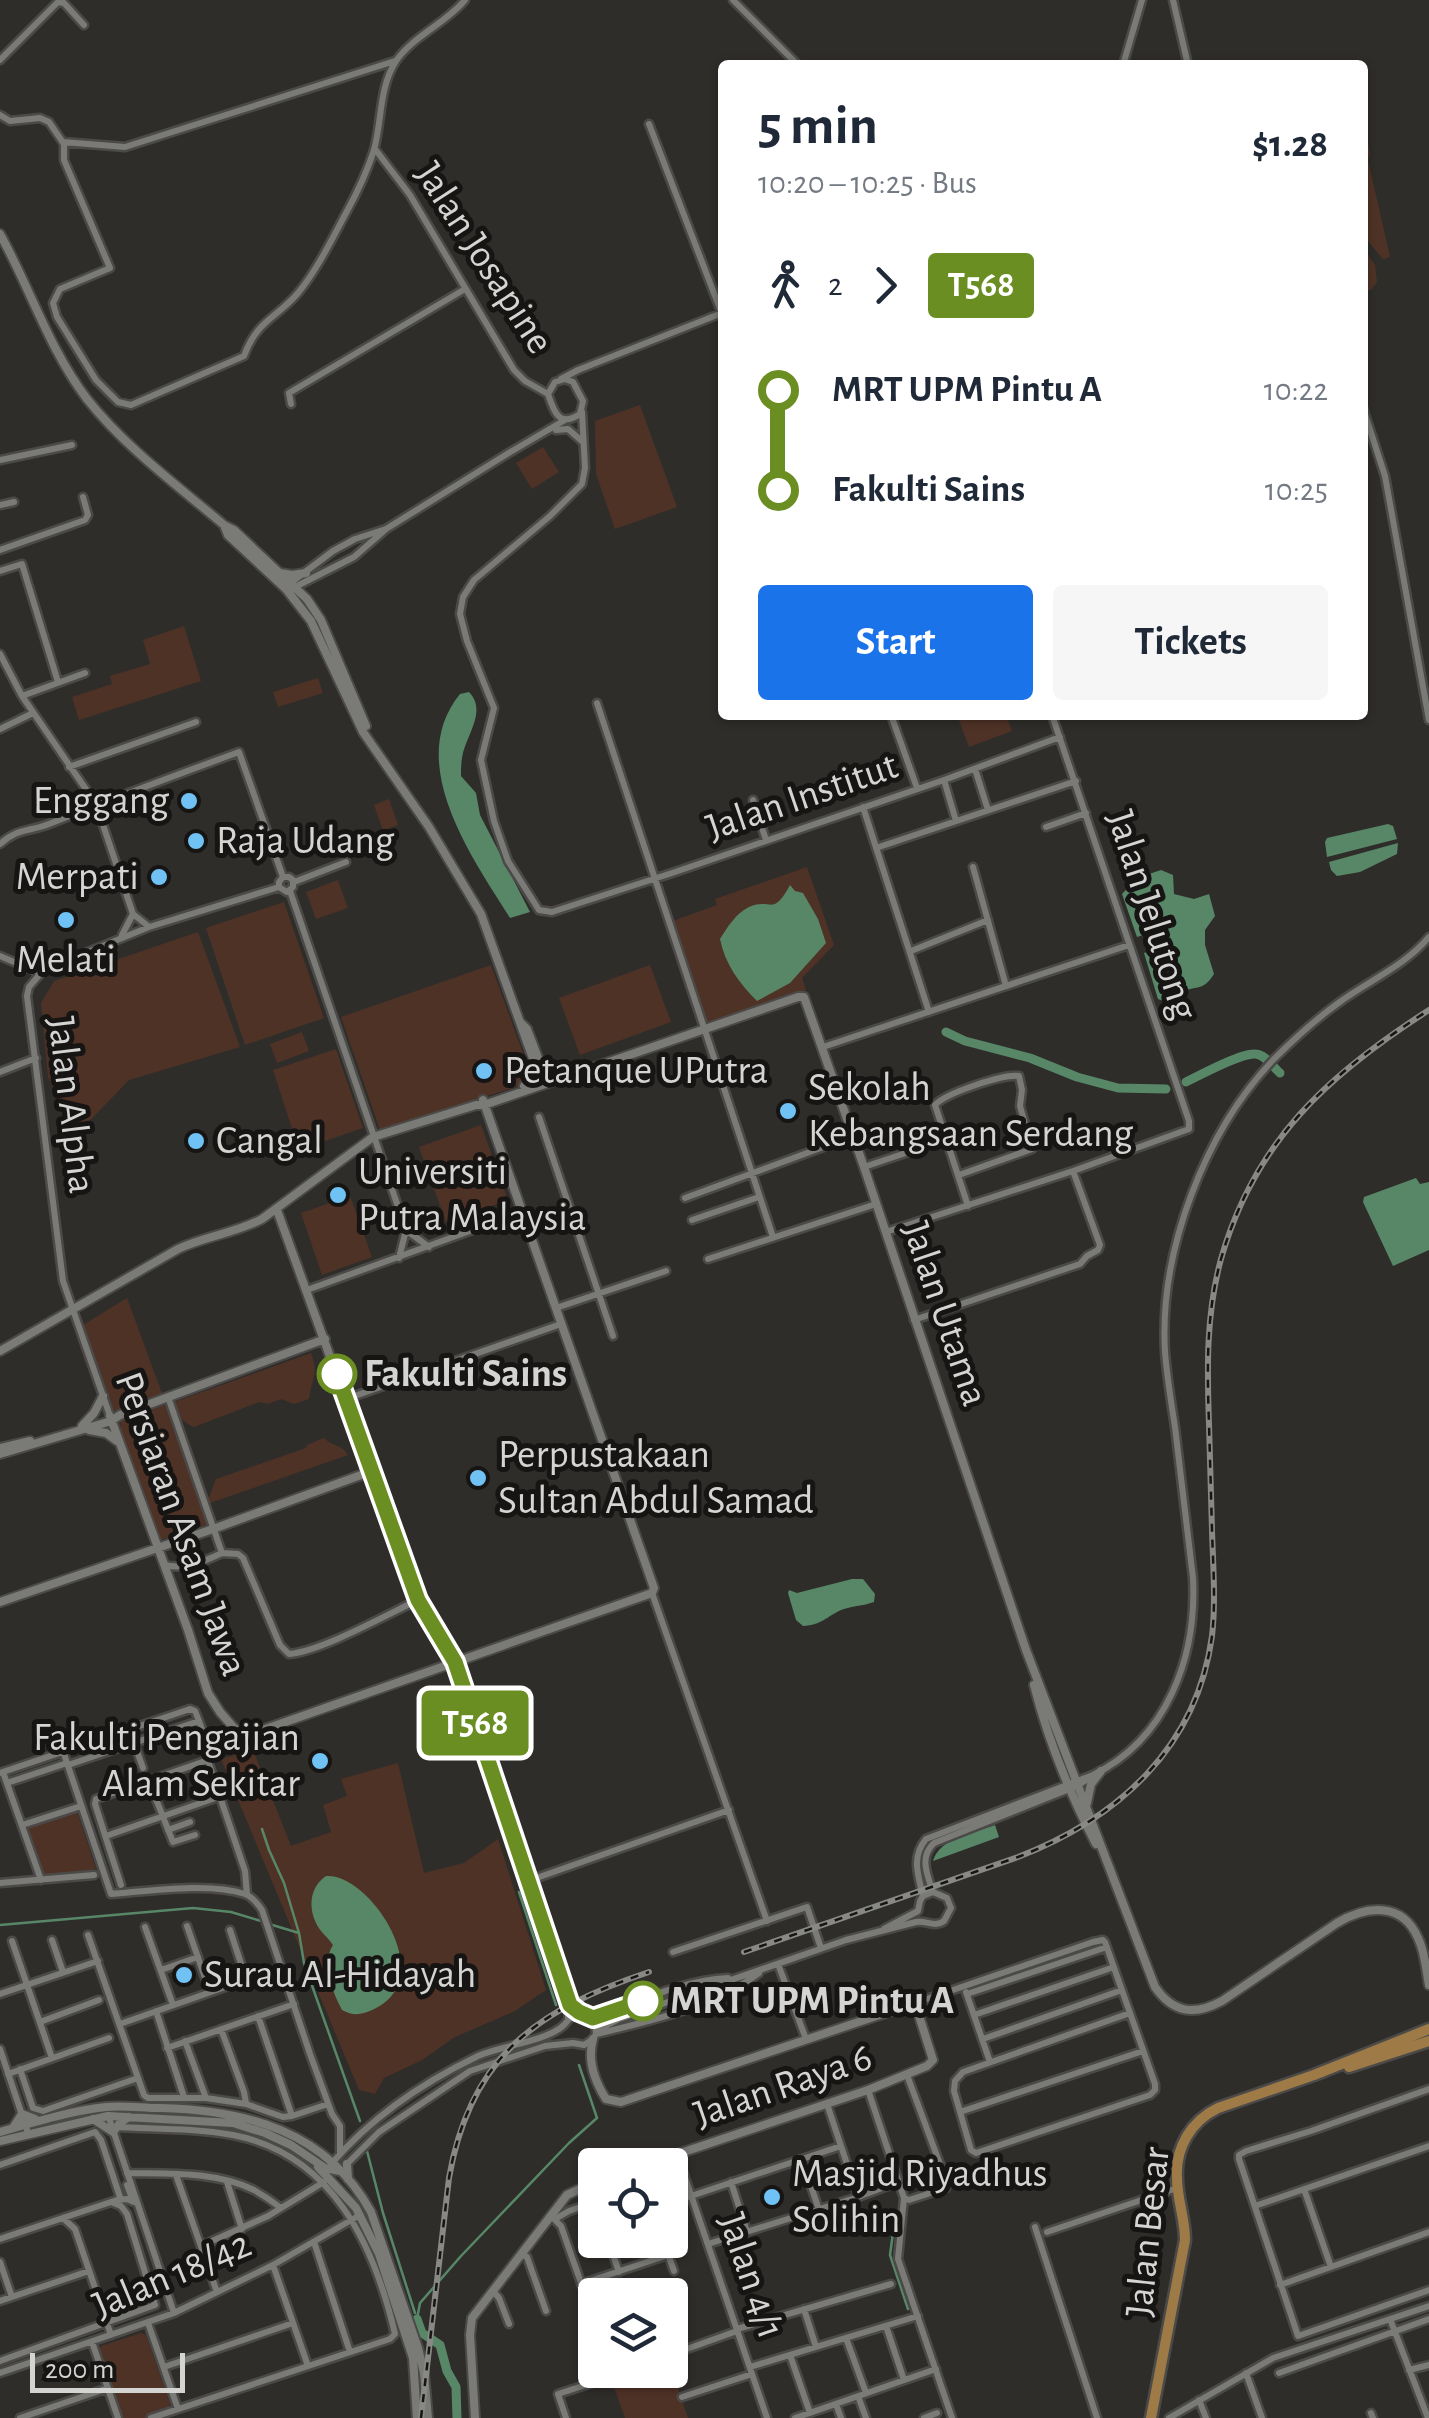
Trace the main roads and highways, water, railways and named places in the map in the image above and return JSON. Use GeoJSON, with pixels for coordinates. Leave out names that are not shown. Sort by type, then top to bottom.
{"type":"FeatureCollection","features":[{"type":"Feature","properties":{"kind":"main road","name":"Jalan Besar"},"geometry":{"type":"LineString","coordinates":[[1151,2418],[1185,2240],[1178,2162],[1195,2124],[1218,2108],[1314,2075],[1429,2026]]}},
{"type":"Feature","properties":{"kind":"main road","name":"Jalan Besar"},"geometry":{"type":"LineString","coordinates":[[1314,2075],[1336,2072],[1426,2042]]}},
{"type":"Feature","properties":{"kind":"waterway"},"geometry":{"type":"LineString","coordinates":[[946,1032],[1118,1088],[1166,1089]]}},
{"type":"Feature","properties":{"kind":"waterway"},"geometry":{"type":"LineString","coordinates":[[1186,1082],[1255,1054],[1280,1073]]}},
{"type":"Feature","properties":{"kind":"waterway"},"geometry":{"type":"LineString","coordinates":[[262,1829],[284,1883],[304,1963],[360,2121]]}},
{"type":"Feature","properties":{"kind":"waterway"},"geometry":{"type":"LineString","coordinates":[[519,1892],[556,2005]]}},
{"type":"Feature","properties":{"kind":"waterway"},"geometry":{"type":"LineString","coordinates":[[0,1925],[193,1908],[231,1912],[261,1921]]}},
{"type":"Feature","properties":{"kind":"waterway"},"geometry":{"type":"LineString","coordinates":[[269,1924],[299,1933]]}},
{"type":"Feature","properties":{"kind":"waterway"},"geometry":{"type":"LineString","coordinates":[[417,2319],[420,2303],[461,2256],[597,2118],[579,2065]]}},
{"type":"Feature","properties":{"kind":"waterway"},"geometry":{"type":"LineString","coordinates":[[367,2151],[415,2313]]}},
{"type":"Feature","properties":{"kind":"waterway"},"geometry":{"type":"LineString","coordinates":[[895,2218],[890,2255],[908,2309]]}},
{"type":"Feature","properties":{"kind":"waterway"},"geometry":{"type":"LineString","coordinates":[[417,2319],[422,2333],[440,2345],[456,2387],[457,2418]]}},
{"type":"Feature","properties":{"kind":"railway"},"geometry":{"type":"LineString","coordinates":[[744,1952],[1055,1841],[1120,1799],[1171,1744],[1190,1712],[1204,1676],[1212,1636],[1209,1341],[1221,1259],[1254,1179],[1300,1114],[1359,1059],[1429,1010]]}},
{"type":"Feature","properties":{"kind":"railway"},"geometry":{"type":"LineString","coordinates":[[421,2418],[449,2178],[459,2136],[474,2100],[492,2069],[542,2021],[609,1986],[649,1972]]}},
{"type":"Feature","properties":{"kind":"place","name":"Enggang"},"geometry":{"type":"Point","coordinates":[189,801]}},
{"type":"Feature","properties":{"kind":"place","name":"Raja Udang"},"geometry":{"type":"Point","coordinates":[196,841]}},
{"type":"Feature","properties":{"kind":"place","name":"Merpati"},"geometry":{"type":"Point","coordinates":[159,877]}},
{"type":"Feature","properties":{"kind":"place","name":"Melati"},"geometry":{"type":"Point","coordinates":[66,920]}},
{"type":"Feature","properties":{"kind":"place","name":"Petanque UPutra"},"geometry":{"type":"Point","coordinates":[484,1071]}},
{"type":"Feature","properties":{"kind":"place","name":"Sekolah Kebangsaan Serdang"},"geometry":{"type":"Point","coordinates":[788,1111]}},
{"type":"Feature","properties":{"kind":"place","name":"Cangal"},"geometry":{"type":"Point","coordinates":[196,1141]}},
{"type":"Feature","properties":{"kind":"place","name":"Universiti Putra Malaysia"},"geometry":{"type":"Point","coordinates":[338,1195]}},
{"type":"Feature","properties":{"kind":"place","name":"Fakulti Sains"},"geometry":{"type":"Point","coordinates":[337,1374]}},
{"type":"Feature","properties":{"kind":"place","name":"Perpustakaan Sultan Abdul Samad"},"geometry":{"type":"Point","coordinates":[478,1478]}},
{"type":"Feature","properties":{"kind":"place","name":"Fakulti Pengajian Alam Sekitar"},"geometry":{"type":"Point","coordinates":[320,1761]}},
{"type":"Feature","properties":{"kind":"place","name":"Surau Al-Hidayah"},"geometry":{"type":"Point","coordinates":[184,1975]}},
{"type":"Feature","properties":{"kind":"place","name":"MRT UPM Pintu A"},"geometry":{"type":"Point","coordinates":[643,2001]}},
{"type":"Feature","properties":{"kind":"place","name":"Masjid Riyadhus Solihin"},"geometry":{"type":"Point","coordinates":[772,2197]}}]}
